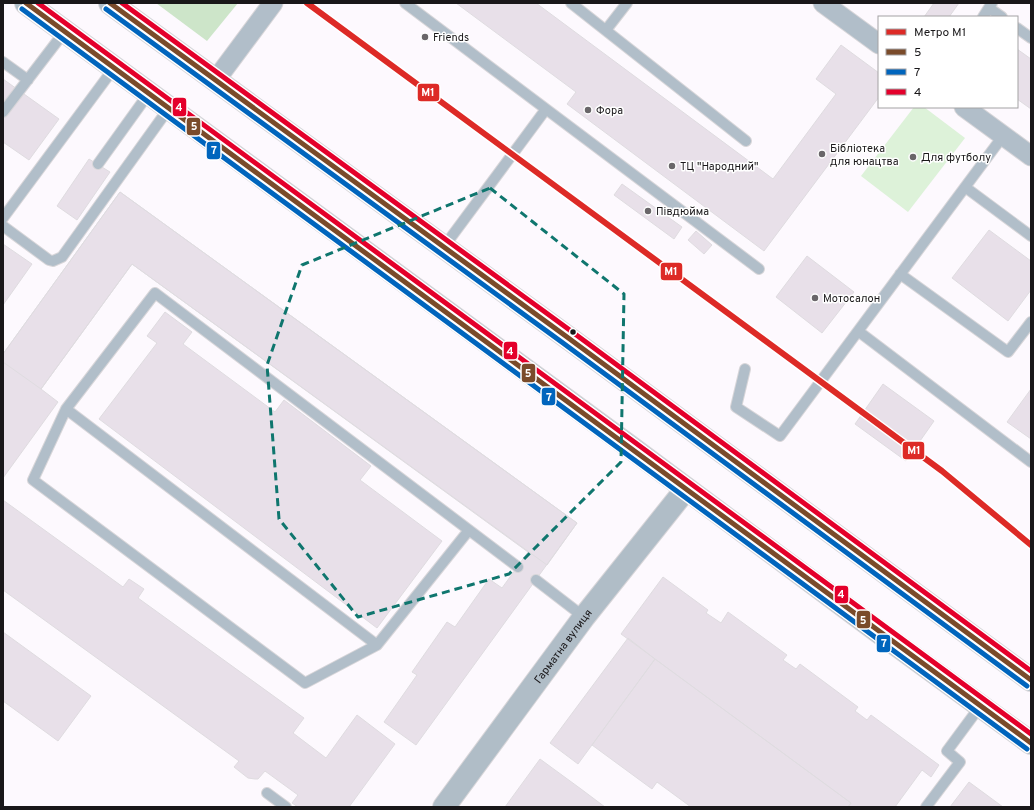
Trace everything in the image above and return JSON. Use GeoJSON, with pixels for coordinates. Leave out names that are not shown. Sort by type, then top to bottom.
{"type":"FeatureCollection","features":[{"type":"Feature","properties":{"kind":"main road"},"geometry":{"type":"LineString","coordinates":[[26,3],[1031,743]]}},
{"type":"Feature","properties":{"kind":"main road"},"geometry":{"type":"LineString","coordinates":[[110,3],[443,248],[567,337],[1031,680]]}},
{"type":"Feature","properties":{"kind":"street"},"geometry":{"type":"LineString","coordinates":[[215,81],[273,3]]}},
{"type":"Feature","properties":{"kind":"street"},"geometry":{"type":"LineString","coordinates":[[823,3],[878,43]]}},
{"type":"Feature","properties":{"kind":"street"},"geometry":{"type":"LineString","coordinates":[[965,108],[1031,156]]}},
{"type":"Feature","properties":{"kind":"street","name":"Гарматна вулиця"},"geometry":{"type":"LineString","coordinates":[[444,807],[584,617],[686,489]]}},
{"type":"Feature","properties":{"kind":"lane"},"geometry":{"type":"LineString","coordinates":[[405,3],[759,269]]}},
{"type":"Feature","properties":{"kind":"lane"},"geometry":{"type":"LineString","coordinates":[[571,3],[746,141]]}},
{"type":"Feature","properties":{"kind":"lane"},"geometry":{"type":"LineString","coordinates":[[606,30],[626,3]]}},
{"type":"Feature","properties":{"kind":"lane"},"geometry":{"type":"LineString","coordinates":[[983,16],[991,5],[1001,16]]}},
{"type":"Feature","properties":{"kind":"lane"},"geometry":{"type":"LineString","coordinates":[[1018,29],[1031,38]]}},
{"type":"Feature","properties":{"kind":"lane"},"geometry":{"type":"LineString","coordinates":[[3,112],[65,31]]}},
{"type":"Feature","properties":{"kind":"lane"},"geometry":{"type":"LineString","coordinates":[[3,62],[28,80]]}},
{"type":"Feature","properties":{"kind":"lane"},"geometry":{"type":"LineString","coordinates":[[3,218],[114,68]]}},
{"type":"Feature","properties":{"kind":"lane"},"geometry":{"type":"LineString","coordinates":[[98,164],[149,93]]}},
{"type":"Feature","properties":{"kind":"lane"},"geometry":{"type":"LineString","coordinates":[[3,226],[49,260],[53,261],[62,257],[169,108]]}},
{"type":"Feature","properties":{"kind":"lane"},"geometry":{"type":"LineString","coordinates":[[443,248],[546,109]]}},
{"type":"Feature","properties":{"kind":"lane"},"geometry":{"type":"LineString","coordinates":[[745,368],[736,406],[780,436],[1003,136]]}},
{"type":"Feature","properties":{"kind":"lane"},"geometry":{"type":"LineString","coordinates":[[965,187],[1031,236]]}},
{"type":"Feature","properties":{"kind":"lane"},"geometry":{"type":"LineString","coordinates":[[900,274],[1008,352],[1031,322]]}},
{"type":"Feature","properties":{"kind":"lane"},"geometry":{"type":"LineString","coordinates":[[469,530],[377,645],[305,683],[33,480],[66,409],[155,293],[469,530],[518,567]]}},
{"type":"Feature","properties":{"kind":"lane"},"geometry":{"type":"LineString","coordinates":[[858,331],[1031,462]]}},
{"type":"Feature","properties":{"kind":"lane"},"geometry":{"type":"LineString","coordinates":[[66,409],[377,645]]}},
{"type":"Feature","properties":{"kind":"lane"},"geometry":{"type":"LineString","coordinates":[[536,580],[584,617]]}},
{"type":"Feature","properties":{"kind":"lane"},"geometry":{"type":"LineString","coordinates":[[926,807],[960,762],[946,752],[981,705]]}},
{"type":"Feature","properties":{"kind":"lane"},"geometry":{"type":"LineString","coordinates":[[267,792],[286,807]]}},
{"type":"Feature","properties":{"kind":"highlighted area"},"geometry":{"type":"Polygon","coordinates":[[[490,188],[624,294],[621,462],[509,574],[358,617],[279,519],[267,365],[302,265],[490,188]]]}},
{"type":"Feature","properties":{"kind":"green space"},"geometry":{"type":"Polygon","coordinates":[[[156,3],[238,3],[207,41],[156,3]]]}},
{"type":"Feature","properties":{"kind":"green space","name":"Для футболу"},"geometry":{"type":"Polygon","coordinates":[[[913,108],[925,108],[965,138],[908,212],[861,176],[913,108]]]}},
{"type":"Feature","properties":{"kind":"building"},"geometry":{"type":"Polygon","coordinates":[[[456,3],[536,3],[773,179],[836,94],[816,79],[841,45],[878,72],[878,98],[764,251],[567,104],[576,92],[456,3]]]}},
{"type":"Feature","properties":{"kind":"building"},"geometry":{"type":"Polygon","coordinates":[[[934,3],[959,3],[950,16],[925,16],[934,3]]]}},
{"type":"Feature","properties":{"kind":"building"},"geometry":{"type":"Polygon","coordinates":[[[1018,50],[1031,59],[1031,109],[1018,100],[1018,50]]]}},
{"type":"Feature","properties":{"kind":"building"},"geometry":{"type":"Polygon","coordinates":[[[3,79],[59,119],[29,160],[3,142],[3,79]]]}},
{"type":"Feature","properties":{"kind":"building"},"geometry":{"type":"Polygon","coordinates":[[[89,159],[110,172],[77,220],[57,206],[89,159]]]}},
{"type":"Feature","properties":{"kind":"building","name":"Півдюйма"},"geometry":{"type":"Polygon","coordinates":[[[622,184],[682,227],[674,239],[614,195],[622,184]]]}},
{"type":"Feature","properties":{"kind":"building"},"geometry":{"type":"Polygon","coordinates":[[[120,192],[577,523],[547,565],[132,264],[41,389],[3,362],[3,354],[120,192]]]}},
{"type":"Feature","properties":{"kind":"building"},"geometry":{"type":"Polygon","coordinates":[[[120,192],[577,523],[416,745],[384,722],[417,675],[412,672],[447,622],[455,627],[489,579],[502,588],[528,552],[132,264],[41,389],[58,402],[3,478],[3,354],[120,192]]]}},
{"type":"Feature","properties":{"kind":"building"},"geometry":{"type":"Polygon","coordinates":[[[989,230],[1031,261],[1031,290],[1008,321],[952,278],[989,230]]]}},
{"type":"Feature","properties":{"kind":"building"},"geometry":{"type":"Polygon","coordinates":[[[696,231],[712,245],[704,254],[688,240],[696,231]]]}},
{"type":"Feature","properties":{"kind":"building"},"geometry":{"type":"Polygon","coordinates":[[[3,244],[32,264],[3,305],[3,244]]]}},
{"type":"Feature","properties":{"kind":"building"},"geometry":{"type":"Polygon","coordinates":[[[807,256],[854,292],[822,333],[776,297],[807,256]]]}},
{"type":"Feature","properties":{"kind":"building"},"geometry":{"type":"Polygon","coordinates":[[[165,312],[192,332],[183,344],[275,412],[284,400],[371,466],[360,480],[442,541],[377,628],[99,419],[157,343],[147,336],[165,312]]]}},
{"type":"Feature","properties":{"kind":"building"},"geometry":{"type":"Polygon","coordinates":[[[883,384],[934,421],[906,461],[855,424],[883,384]]]}},
{"type":"Feature","properties":{"kind":"building"},"geometry":{"type":"Polygon","coordinates":[[[1031,389],[1031,439],[1007,422],[1031,389]]]}},
{"type":"Feature","properties":{"kind":"building"},"geometry":{"type":"Polygon","coordinates":[[[3,500],[123,587],[129,579],[144,589],[138,598],[304,718],[293,733],[326,758],[357,715],[395,744],[349,807],[298,807],[292,803],[298,795],[265,771],[258,779],[248,778],[234,767],[239,761],[3,590],[3,500]]]}},
{"type":"Feature","properties":{"kind":"building"},"geometry":{"type":"Polygon","coordinates":[[[663,577],[708,610],[706,613],[721,623],[728,612],[787,655],[783,660],[796,669],[800,664],[858,707],[855,711],[867,720],[871,715],[939,765],[931,777],[922,770],[895,807],[848,807],[851,803],[621,634],[663,577]]]}},
{"type":"Feature","properties":{"kind":"building"},"geometry":{"type":"Polygon","coordinates":[[[3,632],[91,696],[58,741],[3,701],[3,632]]]}},
{"type":"Feature","properties":{"kind":"building"},"geometry":{"type":"Polygon","coordinates":[[[628,638],[655,659],[578,764],[550,743],[628,638]]]}},
{"type":"Feature","properties":{"kind":"building"},"geometry":{"type":"Polygon","coordinates":[[[655,659],[851,803],[848,807],[691,807],[657,782],[652,789],[592,745],[655,659]]]}},
{"type":"Feature","properties":{"kind":"building"},"geometry":{"type":"Polygon","coordinates":[[[540,759],[581,789],[605,807],[505,807],[540,759]]]}},
{"type":"Feature","properties":{"kind":"building"},"geometry":{"type":"Polygon","coordinates":[[[969,782],[1003,807],[950,807],[969,782]]]}},
{"type":"Feature","properties":{"kind":"metro line","name":"M1"},"geometry":{"type":"LineString","coordinates":[[307,3],[942,471],[1031,545]]}},
{"type":"Feature","properties":{"kind":"transit line","name":"5"},"geometry":{"type":"LineString","coordinates":[[26,3],[1031,743]]}},
{"type":"Feature","properties":{"kind":"transit line","name":"4"},"geometry":{"type":"LineString","coordinates":[[38,3],[1031,734]]}},
{"type":"Feature","properties":{"kind":"transit line","name":"5"},"geometry":{"type":"LineString","coordinates":[[110,3],[567,337],[1031,680]]}},
{"type":"Feature","properties":{"kind":"transit line","name":"4"},"geometry":{"type":"LineString","coordinates":[[122,3],[571,331],[1031,671]]}},
{"type":"Feature","properties":{"kind":"transit line","name":"7"},"geometry":{"type":"LineString","coordinates":[[22,9],[1027,749]]}},
{"type":"Feature","properties":{"kind":"transit line","name":"7"},"geometry":{"type":"LineString","coordinates":[[106,9],[563,343],[1027,686]]}},
{"type":"Feature","properties":{"kind":"place","name":"Friends"},"geometry":{"type":"Point","coordinates":[425,37]}},
{"type":"Feature","properties":{"kind":"place","name":"Фора"},"geometry":{"type":"Point","coordinates":[588,110]}},
{"type":"Feature","properties":{"kind":"place","name":"Бібліотека для юнацтва"},"geometry":{"type":"Point","coordinates":[822,154]}},
{"type":"Feature","properties":{"kind":"place","name":"Для футболу"},"geometry":{"type":"Point","coordinates":[913,157]}},
{"type":"Feature","properties":{"kind":"place","name":"ТЦ \"Народний\""},"geometry":{"type":"Point","coordinates":[672,166]}},
{"type":"Feature","properties":{"kind":"place","name":"Півдюйма"},"geometry":{"type":"Point","coordinates":[648,211]}},
{"type":"Feature","properties":{"kind":"place","name":"Мотосалон"},"geometry":{"type":"Point","coordinates":[815,298]}}]}
